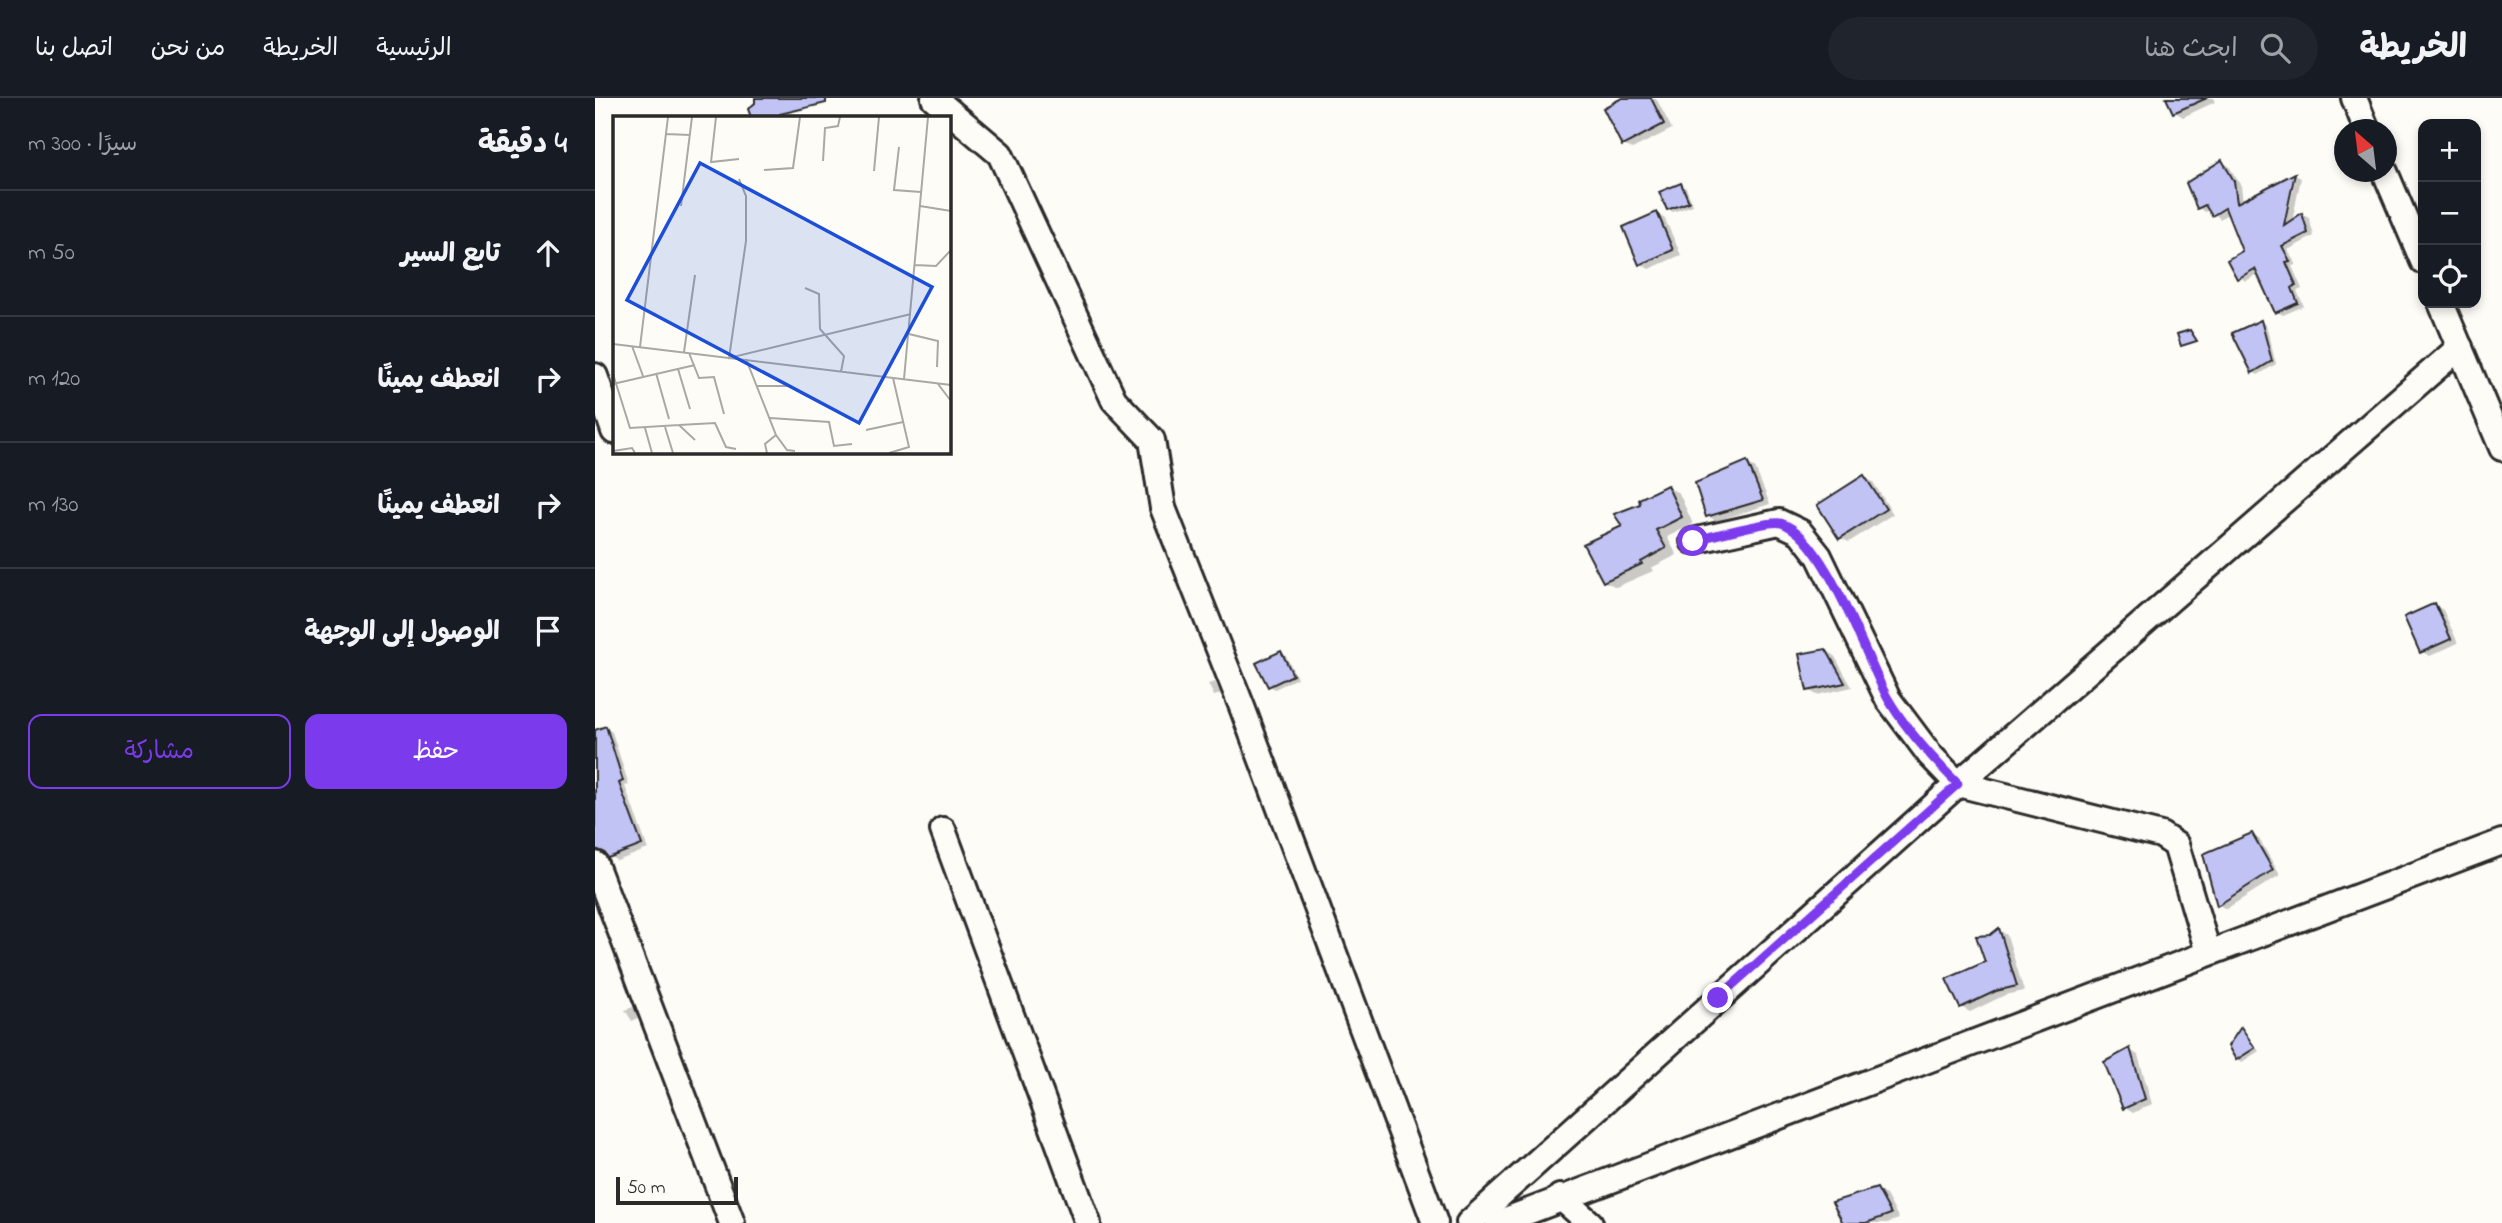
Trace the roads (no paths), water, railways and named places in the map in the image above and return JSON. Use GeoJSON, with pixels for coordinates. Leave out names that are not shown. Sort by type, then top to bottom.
{"type":"FeatureCollection","features":[{"type":"Feature","properties":{"kind":"street"},"geometry":{"type":"LineString","coordinates":[[934,98],[1000,154],[1114,400],[1152,440],[1163,508],[1242,707],[1435,1223]]}},
{"type":"Feature","properties":{"kind":"street"},"geometry":{"type":"LineString","coordinates":[[2354,98],[2363,119]]}},
{"type":"Feature","properties":{"kind":"street"},"geometry":{"type":"LineString","coordinates":[[2389,182],[2418,249]]}},
{"type":"Feature","properties":{"kind":"street"},"geometry":{"type":"LineString","coordinates":[[2443,308],[2502,448]]}},
{"type":"Feature","properties":{"kind":"street"},"geometry":{"type":"LineString","coordinates":[[1469,1223],[1958,784],[2459,347]]}},
{"type":"Feature","properties":{"kind":"street"},"geometry":{"type":"LineString","coordinates":[[595,376],[613,428]]}},
{"type":"Feature","properties":{"kind":"street"},"geometry":{"type":"LineString","coordinates":[[1693,541],[1779,522],[1800,532],[1819,556],[1888,699],[1930,755],[1958,784],[2161,835],[2176,845],[2208,953]]}},
{"type":"Feature","properties":{"kind":"street"},"geometry":{"type":"LineString","coordinates":[[943,830],[1088,1223]]}},
{"type":"Feature","properties":{"kind":"street"},"geometry":{"type":"LineString","coordinates":[[1498,1223],[1560,1197],[2502,842]]}},
{"type":"Feature","properties":{"kind":"street"},"geometry":{"type":"LineString","coordinates":[[595,864],[732,1223]]}},
{"type":"Feature","properties":{"kind":"street"},"geometry":{"type":"LineString","coordinates":[[1560,1197],[1590,1223]]}}]}
